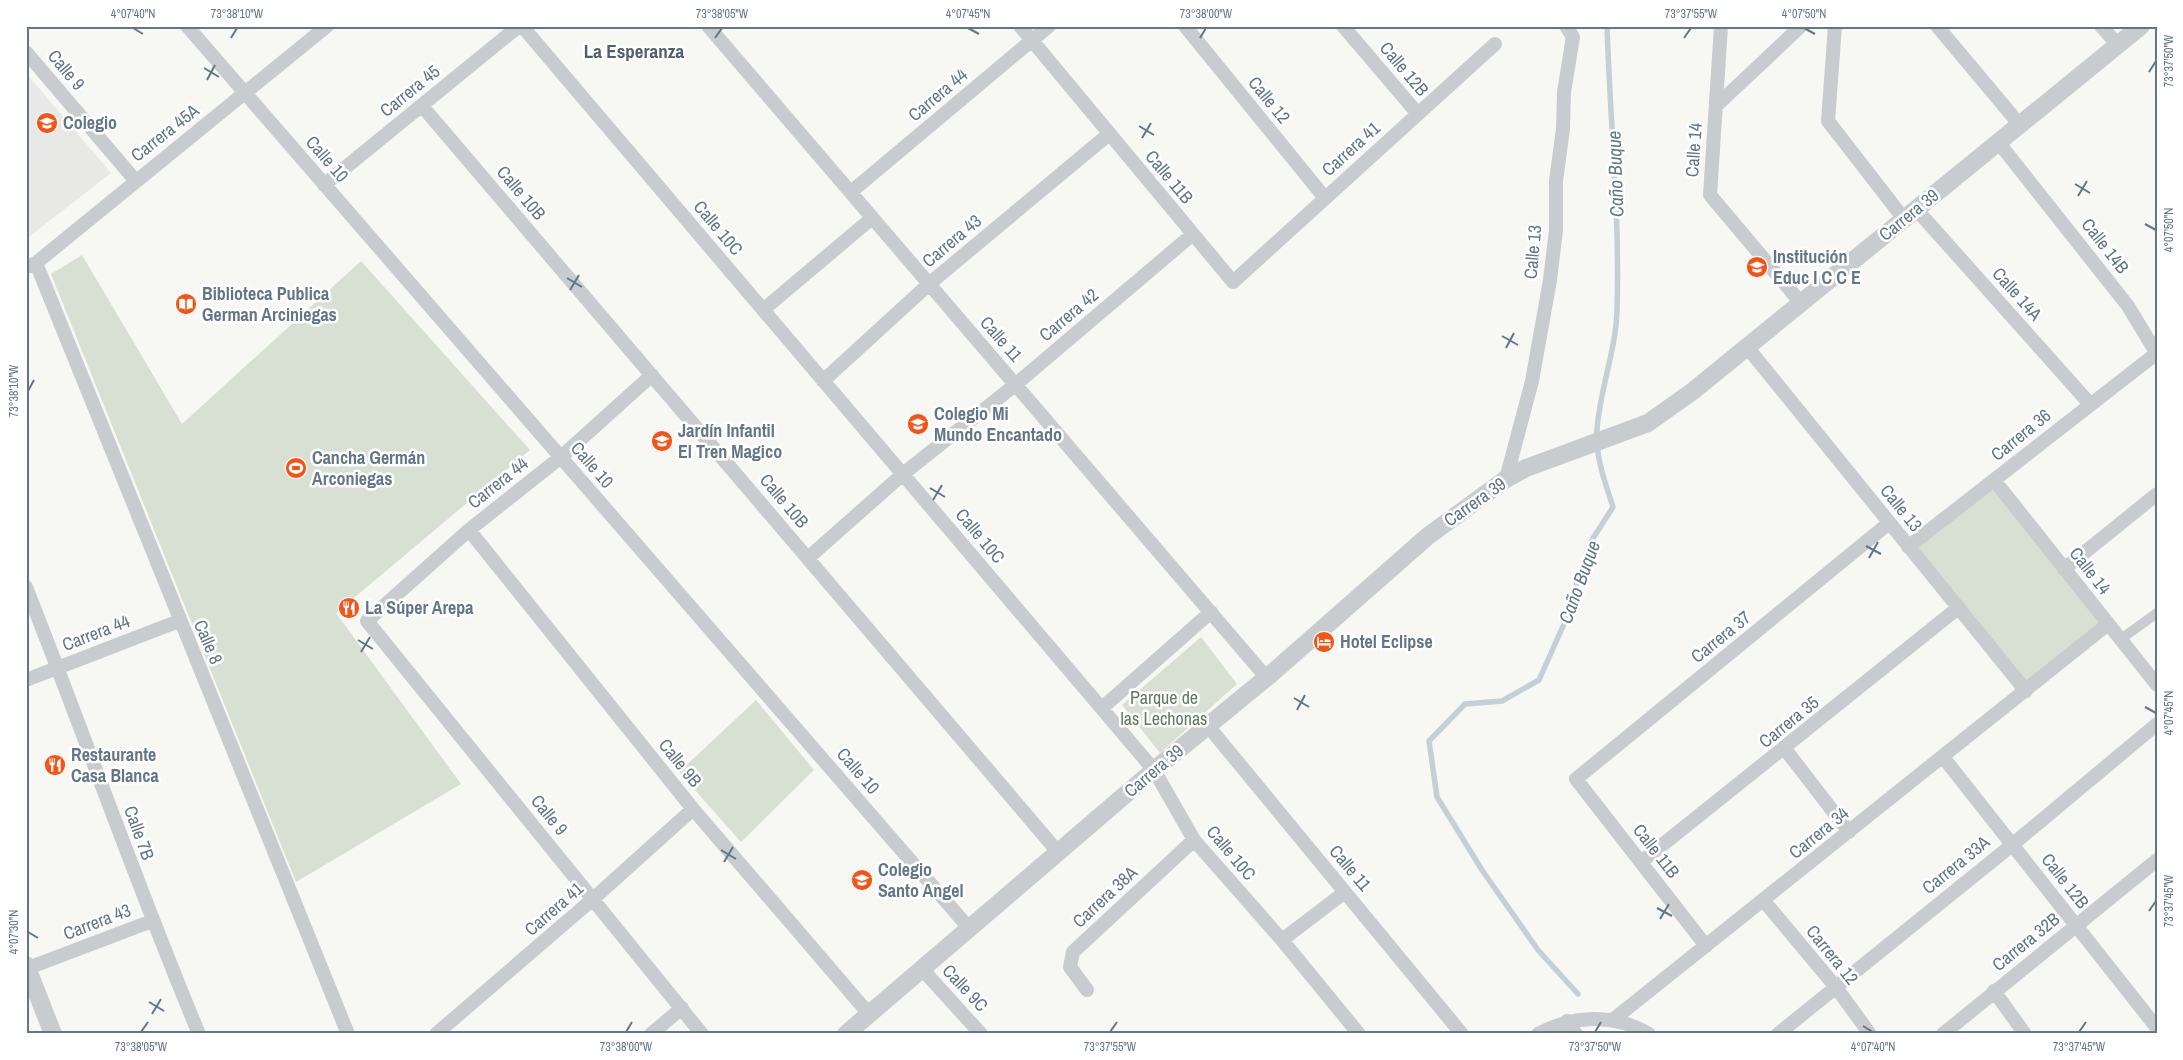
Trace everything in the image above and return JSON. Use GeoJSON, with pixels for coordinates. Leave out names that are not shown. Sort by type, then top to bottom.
{"type":"FeatureCollection","features":[{"type":"Feature","properties":{"kind":"street","name":"Calle 10"},"geometry":{"type":"LineString","coordinates":[[187,26],[969,928]]}},
{"type":"Feature","properties":{"kind":"street","name":"Carrera 45A"},"geometry":{"type":"LineString","coordinates":[[31,265],[135,180],[246,94],[327,26]]}},
{"type":"Feature","properties":{"kind":"street","name":"Carrera 45"},"geometry":{"type":"LineString","coordinates":[[324,185],[520,26]]}},
{"type":"Feature","properties":{"kind":"street","name":"Calle 10C"},"geometry":{"type":"LineString","coordinates":[[520,26],[1154,770],[1194,840],[1282,940],[1359,1034]]}},
{"type":"Feature","properties":{"kind":"street","name":"Calle 11"},"geometry":{"type":"LineString","coordinates":[[708,26],[1212,612],[1266,678]]}},
{"type":"Feature","properties":{"kind":"street","name":"Calle 11B"},"geometry":{"type":"LineString","coordinates":[[1020,26],[1232,282]]}},
{"type":"Feature","properties":{"kind":"street","name":"Carrera 44"},"geometry":{"type":"LineString","coordinates":[[851,192],[1049,26]]}},
{"type":"Feature","properties":{"kind":"street","name":"Calle 12"},"geometry":{"type":"LineString","coordinates":[[1185,26],[1325,198]]}},
{"type":"Feature","properties":{"kind":"street","name":"Calle 12B"},"geometry":{"type":"LineString","coordinates":[[1343,26],[1418,114]]}},
{"type":"Feature","properties":{"kind":"street","name":"Calle 13"},"geometry":{"type":"LineString","coordinates":[[1506,479],[1532,381],[1550,280],[1556,230],[1555,197],[1563,129],[1564,92],[1573,37],[1566,26]]}},
{"type":"Feature","properties":{"kind":"street","name":"Calle 14"},"geometry":{"type":"LineString","coordinates":[[1721,26],[1710,195],[1800,303]]}},
{"type":"Feature","properties":{"kind":"street"},"geometry":{"type":"LineString","coordinates":[[1716,106],[1801,26]]}},
{"type":"Feature","properties":{"kind":"street","name":"Calle 14A"},"geometry":{"type":"LineString","coordinates":[[1835,26],[1828,121],[1910,214],[2090,404]]}},
{"type":"Feature","properties":{"kind":"street"},"geometry":{"type":"LineString","coordinates":[[1937,26],[2020,125]]}},
{"type":"Feature","properties":{"kind":"street"},"geometry":{"type":"LineString","coordinates":[[2101,26],[2118,45]]}},
{"type":"Feature","properties":{"kind":"street","name":"Carrera 39"},"geometry":{"type":"LineString","coordinates":[[846,1034],[1154,770],[1266,678],[1428,536],[1506,479],[1526,468],[1619,436],[1648,423],[1693,391],[2141,26]]}},
{"type":"Feature","properties":{"kind":"street","name":"Carrera 41"},"geometry":{"type":"LineString","coordinates":[[1232,282],[1495,44]]}},
{"type":"Feature","properties":{"kind":"street","name":"Calle 9"},"geometry":{"type":"LineString","coordinates":[[26,52],[135,180]]}},
{"type":"Feature","properties":{"kind":"street","name":"Calle 10B"},"geometry":{"type":"LineString","coordinates":[[422,106],[1058,852]]}},
{"type":"Feature","properties":{"kind":"street","name":"Carrera 43"},"geometry":{"type":"LineString","coordinates":[[823,381],[929,284],[1109,134]]}},
{"type":"Feature","properties":{"kind":"street","name":"Calle 14B"},"geometry":{"type":"LineString","coordinates":[[1999,143],[2128,306],[2157,353]]}},
{"type":"Feature","properties":{"kind":"street"},"geometry":{"type":"LineString","coordinates":[[763,310],[872,218]]}},
{"type":"Feature","properties":{"kind":"street","name":"Carrera 42"},"geometry":{"type":"LineString","coordinates":[[808,558],[903,474],[1016,385],[1193,234]]}},
{"type":"Feature","properties":{"kind":"street","name":"Calle 8"},"geometry":{"type":"LineString","coordinates":[[31,265],[264,824],[348,1034]]}},
{"type":"Feature","properties":{"kind":"street","name":"Calle 13"},"geometry":{"type":"LineString","coordinates":[[1747,347],[2026,691]]}},
{"type":"Feature","properties":{"kind":"street","name":"Carrera 36"},"geometry":{"type":"LineString","coordinates":[[1908,547],[2157,353]]}},
{"type":"Feature","properties":{"kind":"street","name":"Carrera 44"},"geometry":{"type":"LineString","coordinates":[[367,620],[468,530],[560,457],[652,375]]}},
{"type":"Feature","properties":{"kind":"street","name":"Calle 14"},"geometry":{"type":"LineString","coordinates":[[1994,480],[2157,685]]}},
{"type":"Feature","properties":{"kind":"street"},"geometry":{"type":"LineString","coordinates":[[2064,569],[2157,494]]}},
{"type":"Feature","properties":{"kind":"street","name":"Carrera 37"},"geometry":{"type":"LineString","coordinates":[[1576,779],[1889,523]]}},
{"type":"Feature","properties":{"kind":"street","name":"Calle 9B"},"geometry":{"type":"LineString","coordinates":[[468,530],[693,809],[869,1014]]}},
{"type":"Feature","properties":{"kind":"street","name":"Calle 7B"},"geometry":{"type":"LineString","coordinates":[[26,588],[58,668],[152,922],[198,1034]]}},
{"type":"Feature","properties":{"kind":"street","name":"Carrera 35"},"geometry":{"type":"LineString","coordinates":[[1641,862],[1785,749],[1958,608]]}},
{"type":"Feature","properties":{"kind":"street"},"geometry":{"type":"LineString","coordinates":[[1102,708],[1212,612]]}},
{"type":"Feature","properties":{"kind":"street"},"geometry":{"type":"LineString","coordinates":[[2120,640],[2157,612]]}},
{"type":"Feature","properties":{"kind":"street","name":"Calle 9"},"geometry":{"type":"LineString","coordinates":[[367,620],[702,1034]]}},
{"type":"Feature","properties":{"kind":"street","name":"Carrera 44"},"geometry":{"type":"LineString","coordinates":[[26,680],[179,621]]}},
{"type":"Feature","properties":{"kind":"street","name":"Carrera 34"},"geometry":{"type":"LineString","coordinates":[[1614,1019],[1764,902],[2108,624]]}},
{"type":"Feature","properties":{"kind":"street","name":"Carrera 33A"},"geometry":{"type":"LineString","coordinates":[[1778,1034],[1835,986],[2012,845],[2157,724]]}},
{"type":"Feature","properties":{"kind":"street","name":"Calle 11"},"geometry":{"type":"LineString","coordinates":[[1208,726],[1462,1034]]}},
{"type":"Feature","properties":{"kind":"street"},"geometry":{"type":"LineString","coordinates":[[1785,749],[1849,832]]}},
{"type":"Feature","properties":{"kind":"street","name":"Calle 12B"},"geometry":{"type":"LineString","coordinates":[[1943,757],[2157,1028]]}},
{"type":"Feature","properties":{"kind":"street","name":"Calle 11B"},"geometry":{"type":"LineString","coordinates":[[1576,779],[1706,946]]}},
{"type":"Feature","properties":{"kind":"street","name":"Carrera 41"},"geometry":{"type":"LineString","coordinates":[[436,1034],[593,899],[693,809]]}},
{"type":"Feature","properties":{"kind":"street","name":"Carrera 38A"},"geometry":{"type":"LineString","coordinates":[[1087,990],[1070,967],[1074,952],[1194,840]]}},
{"type":"Feature","properties":{"kind":"street","name":"Carrera 32B"},"geometry":{"type":"LineString","coordinates":[[1942,1034],[2157,860]]}},
{"type":"Feature","properties":{"kind":"street"},"geometry":{"type":"LineString","coordinates":[[1282,940],[1345,892]]}},
{"type":"Feature","properties":{"kind":"street","name":"Carrera 12"},"geometry":{"type":"LineString","coordinates":[[1764,902],[1835,986],[1870,1034]]}},
{"type":"Feature","properties":{"kind":"street","name":"Carrera 43"},"geometry":{"type":"LineString","coordinates":[[27,967],[152,922]]}},
{"type":"Feature","properties":{"kind":"street"},"geometry":{"type":"LineString","coordinates":[[27,967],[53,1034]]}},
{"type":"Feature","properties":{"kind":"street","name":"Calle 9C"},"geometry":{"type":"LineString","coordinates":[[922,969],[981,1034]]}},
{"type":"Feature","properties":{"kind":"street"},"geometry":{"type":"LineString","coordinates":[[1994,991],[2025,1034]]}},
{"type":"Feature","properties":{"kind":"street"},"geometry":{"type":"LineString","coordinates":[[650,1034],[682,1008]]}},
{"type":"Feature","properties":{"kind":"street"},"geometry":{"type":"LineString","coordinates":[[1538,1034],[1567,1021],[1598,1018],[1614,1019],[1649,1034]]}},
{"type":"Feature","properties":{"kind":"street"},"geometry":{"type":"LineString","coordinates":[[1567,1021],[1576,1034]]}},
{"type":"Feature","properties":{"kind":"shaded area","name":"Colegio"},"geometry":{"type":"Polygon","coordinates":[[[26,73],[111,173],[26,239],[26,73]]]}},
{"type":"Feature","properties":{"kind":"green space"},"geometry":{"type":"Polygon","coordinates":[[[82,255],[182,424],[361,261],[530,450],[336,613],[461,784],[296,882],[51,274],[82,255]]]}},
{"type":"Feature","properties":{"kind":"green space"},"geometry":{"type":"Polygon","coordinates":[[[1994,480],[2108,624],[2026,691],[1908,547],[1994,480]]]}},
{"type":"Feature","properties":{"kind":"green space","name":"Parque de las Lechonas"},"geometry":{"type":"Polygon","coordinates":[[[1201,637],[1237,684],[1160,753],[1122,705],[1201,637]]]}},
{"type":"Feature","properties":{"kind":"green space"},"geometry":{"type":"Polygon","coordinates":[[[756,700],[814,770],[741,842],[679,772],[756,700]]]}},
{"type":"Feature","properties":{"kind":"waterway","name":"Caño Buque"},"geometry":{"type":"LineString","coordinates":[[1578,994],[1538,950],[1482,870],[1437,797],[1429,741],[1465,704],[1502,701],[1539,680],[1564,624],[1590,543],[1613,507],[1601,469],[1597,439],[1601,399],[1616,325],[1618,274],[1607,26]]}},
{"type":"Feature","properties":{"kind":"place","name":"Colegio"},"geometry":{"type":"Point","coordinates":[47,123]}},
{"type":"Feature","properties":{"kind":"place","name":"Institución Educ I C C E"},"geometry":{"type":"Point","coordinates":[1757,267]}},
{"type":"Feature","properties":{"kind":"place","name":"Biblioteca Publica German Arciniegas"},"geometry":{"type":"Point","coordinates":[186,304]}},
{"type":"Feature","properties":{"kind":"place","name":"Colegio Mi Mundo Encantado"},"geometry":{"type":"Point","coordinates":[918,424]}},
{"type":"Feature","properties":{"kind":"place","name":"Jardín Infantil El Tren Magico"},"geometry":{"type":"Point","coordinates":[662,441]}},
{"type":"Feature","properties":{"kind":"place","name":"Cancha Germán Arconiegas"},"geometry":{"type":"Point","coordinates":[296,468]}},
{"type":"Feature","properties":{"kind":"place","name":"La Súper Arepa"},"geometry":{"type":"Point","coordinates":[349,608]}},
{"type":"Feature","properties":{"kind":"place","name":"Hotel Eclipse"},"geometry":{"type":"Point","coordinates":[1324,642]}},
{"type":"Feature","properties":{"kind":"place","name":"Restaurante Casa Blanca"},"geometry":{"type":"Point","coordinates":[55,765]}},
{"type":"Feature","properties":{"kind":"place","name":"Colegio Santo Angel"},"geometry":{"type":"Point","coordinates":[862,880]}},
{"type":"Feature","properties":{"kind":"district","name":"La Esperanza"},"geometry":{"type":"Point","coordinates":[634,51]}}]}
